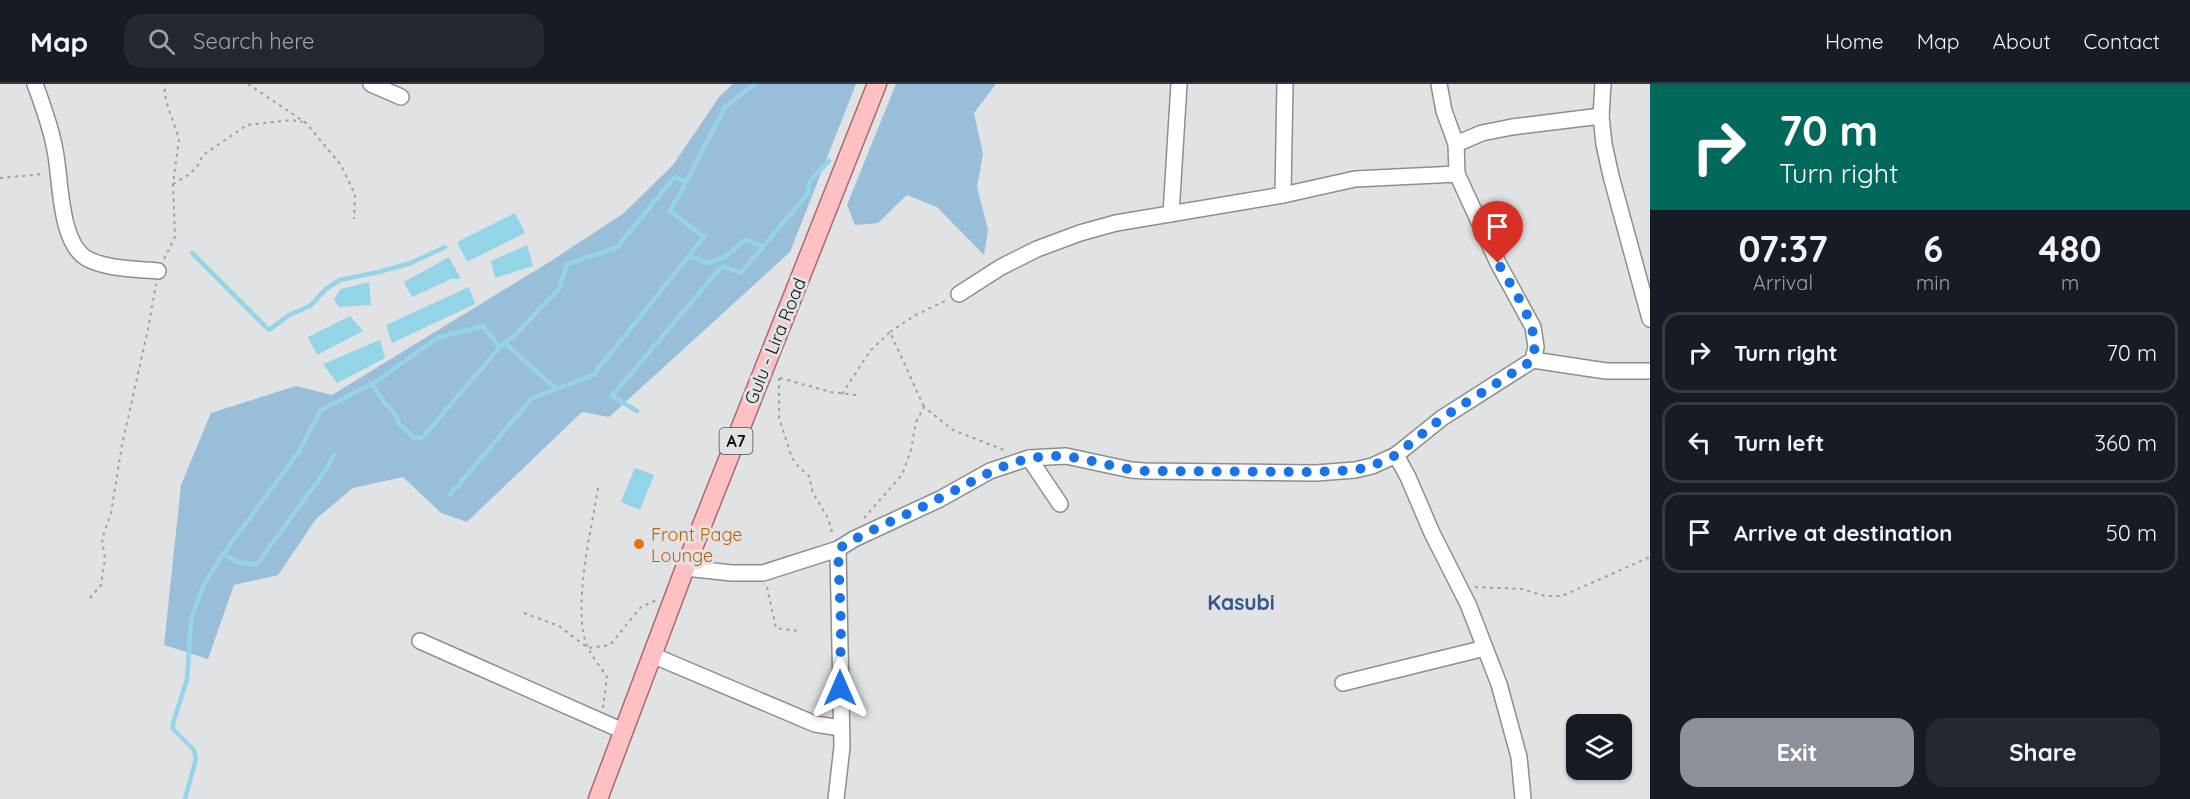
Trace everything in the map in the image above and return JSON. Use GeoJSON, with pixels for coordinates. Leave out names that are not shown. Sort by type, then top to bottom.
{"type":"FeatureCollection","features":[{"type":"Feature","properties":{"kind":"main road","name":"Gulu - Lira Road"},"geometry":{"type":"LineString","coordinates":[[597,799],[685,568],[876,84]]}},
{"type":"Feature","properties":{"kind":"street"},"geometry":{"type":"LineString","coordinates":[[35,84],[48,120],[69,236],[83,256],[89,260],[115,267],[158,272]]}},
{"type":"Feature","properties":{"kind":"street"},"geometry":{"type":"LineString","coordinates":[[371,84],[401,97]]}},
{"type":"Feature","properties":{"kind":"street"},"geometry":{"type":"LineString","coordinates":[[1171,214],[1179,84]]}},
{"type":"Feature","properties":{"kind":"street"},"geometry":{"type":"LineString","coordinates":[[1283,195],[1285,84]]}},
{"type":"Feature","properties":{"kind":"street"},"geometry":{"type":"LineString","coordinates":[[1439,84],[1444,111],[1456,144],[1457,174],[1498,263],[1533,327],[1536,347],[1533,360]]}},
{"type":"Feature","properties":{"kind":"street"},"geometry":{"type":"LineString","coordinates":[[1603,84],[1601,116],[1611,176],[1650,319]]}},
{"type":"Feature","properties":{"kind":"street"},"geometry":{"type":"LineString","coordinates":[[1456,144],[1482,133],[1601,116]]}},
{"type":"Feature","properties":{"kind":"street"},"geometry":{"type":"LineString","coordinates":[[959,294],[1001,267],[1028,254],[1080,233],[1116,223],[1283,195],[1356,179],[1457,174]]}},
{"type":"Feature","properties":{"kind":"street"},"geometry":{"type":"LineString","coordinates":[[685,568],[716,572],[763,573],[838,549],[854,539],[940,499],[990,471],[1029,458],[1066,456],[1145,471],[1294,473],[1355,470],[1372,466],[1396,455],[1442,418],[1533,360],[1606,371],[1650,371]]}},
{"type":"Feature","properties":{"kind":"street"},"geometry":{"type":"LineString","coordinates":[[1396,455],[1432,534],[1460,586],[1485,648],[1510,719],[1519,757],[1523,799]]}},
{"type":"Feature","properties":{"kind":"street"},"geometry":{"type":"LineString","coordinates":[[1029,458],[1060,504]]}},
{"type":"Feature","properties":{"kind":"street"},"geometry":{"type":"LineString","coordinates":[[836,799],[842,747],[838,549]]}},
{"type":"Feature","properties":{"kind":"street"},"geometry":{"type":"LineString","coordinates":[[420,641],[623,731]]}},
{"type":"Feature","properties":{"kind":"street"},"geometry":{"type":"LineString","coordinates":[[1343,683],[1485,648]]}},
{"type":"Feature","properties":{"kind":"street"},"geometry":{"type":"LineString","coordinates":[[652,655],[815,724],[841,728]]}},
{"type":"Feature","properties":{"kind":"path"},"geometry":{"type":"LineString","coordinates":[[90,598],[101,585],[105,559],[102,539],[111,513],[122,445],[148,329],[158,272],[175,237],[173,184],[179,139],[166,101],[164,84]]}},
{"type":"Feature","properties":{"kind":"path"},"geometry":{"type":"LineString","coordinates":[[248,84],[306,123],[341,165],[355,195],[354,219]]}},
{"type":"Feature","properties":{"kind":"path"},"geometry":{"type":"LineString","coordinates":[[173,184],[190,174],[203,155],[248,125],[291,120],[306,123]]}},
{"type":"Feature","properties":{"kind":"path"},"geometry":{"type":"LineString","coordinates":[[0,178],[59,173]]}},
{"type":"Feature","properties":{"kind":"path"},"geometry":{"type":"LineString","coordinates":[[842,394],[870,351],[890,332],[914,316],[959,294]]}},
{"type":"Feature","properties":{"kind":"path"},"geometry":{"type":"LineString","coordinates":[[890,332],[924,407],[953,430],[1029,458]]}},
{"type":"Feature","properties":{"kind":"path"},"geometry":{"type":"LineString","coordinates":[[772,350],[779,378],[779,418],[792,458],[809,476],[813,492],[828,518],[838,549]]}},
{"type":"Feature","properties":{"kind":"path"},"geometry":{"type":"LineString","coordinates":[[779,378],[842,394],[856,395]]}},
{"type":"Feature","properties":{"kind":"path"},"geometry":{"type":"LineString","coordinates":[[854,539],[866,515],[902,475],[916,422],[924,407]]}},
{"type":"Feature","properties":{"kind":"path"},"geometry":{"type":"LineString","coordinates":[[588,648],[582,620],[584,576],[598,488]]}},
{"type":"Feature","properties":{"kind":"path"},"geometry":{"type":"LineString","coordinates":[[1460,586],[1522,589],[1545,596],[1562,596],[1650,557]]}},
{"type":"Feature","properties":{"kind":"path"},"geometry":{"type":"LineString","coordinates":[[763,573],[776,628],[798,631]]}},
{"type":"Feature","properties":{"kind":"path"},"geometry":{"type":"LineString","coordinates":[[588,648],[610,645],[641,607],[676,592]]}},
{"type":"Feature","properties":{"kind":"path"},"geometry":{"type":"LineString","coordinates":[[524,613],[559,626],[588,648],[607,677],[601,721]]}},
{"type":"Feature","properties":{"kind":"shaded area"},"geometry":{"type":"Polygon","coordinates":[[[733,84],[856,84],[790,252],[609,417],[582,412],[467,522],[441,513],[403,477],[353,488],[316,519],[278,575],[234,585],[208,659],[164,645],[181,485],[211,413],[296,386],[332,395],[551,261],[624,213],[673,165],[719,97],[733,84]]]}},
{"type":"Feature","properties":{"kind":"shaded area"},"geometry":{"type":"Polygon","coordinates":[[[896,84],[996,84],[974,113],[983,154],[977,187],[988,230],[984,255],[937,207],[907,195],[878,223],[855,225],[847,205],[896,84]]]}},
{"type":"Feature","properties":{"kind":"shaded area"},"geometry":{"type":"Polygon","coordinates":[[[515,213],[525,233],[467,262],[457,242],[515,213]]]}},
{"type":"Feature","properties":{"kind":"shaded area"},"geometry":{"type":"Polygon","coordinates":[[[527,245],[533,266],[495,278],[491,261],[527,245]]]}},
{"type":"Feature","properties":{"kind":"shaded area"},"geometry":{"type":"Polygon","coordinates":[[[449,257],[461,279],[451,279],[412,297],[404,282],[449,257]]]}},
{"type":"Feature","properties":{"kind":"shaded area"},"geometry":{"type":"Polygon","coordinates":[[[369,282],[371,305],[339,307],[334,299],[341,289],[369,282]]]}},
{"type":"Feature","properties":{"kind":"shaded area"},"geometry":{"type":"Polygon","coordinates":[[[469,287],[475,304],[392,343],[386,325],[469,287]]]}},
{"type":"Feature","properties":{"kind":"shaded area"},"geometry":{"type":"Polygon","coordinates":[[[350,316],[363,331],[317,355],[308,337],[350,316]]]}},
{"type":"Feature","properties":{"kind":"shaded area"},"geometry":{"type":"Polygon","coordinates":[[[380,340],[385,358],[337,383],[323,364],[380,340]]]}},
{"type":"Feature","properties":{"kind":"shaded area"},"geometry":{"type":"Polygon","coordinates":[[[635,468],[654,475],[640,510],[621,502],[635,468]]]}},
{"type":"Feature","properties":{"kind":"waterway"},"geometry":{"type":"LineString","coordinates":[[185,799],[196,759],[194,750],[173,729],[173,723],[187,680],[191,619],[204,584],[223,554],[298,453],[321,410],[377,381],[437,338],[483,326],[500,347],[515,335],[559,289],[567,264],[616,248],[675,177],[686,182],[725,107],[755,84]]}},
{"type":"Feature","properties":{"kind":"waterway"},"geometry":{"type":"LineString","coordinates":[[637,411],[612,396],[722,266],[741,273],[808,193],[809,182],[829,161]]}},
{"type":"Feature","properties":{"kind":"waterway"},"geometry":{"type":"LineString","coordinates":[[450,495],[532,398],[593,375],[704,237],[670,211],[686,182]]}},
{"type":"Feature","properties":{"kind":"waterway"},"geometry":{"type":"LineString","coordinates":[[689,255],[706,263],[724,258],[745,240],[763,247]]}},
{"type":"Feature","properties":{"kind":"waterway"},"geometry":{"type":"LineString","coordinates":[[192,253],[269,330],[289,315],[310,306],[326,289],[340,280],[411,263],[445,247]]}},
{"type":"Feature","properties":{"kind":"waterway"},"geometry":{"type":"LineString","coordinates":[[505,343],[556,389]]}},
{"type":"Feature","properties":{"kind":"waterway"},"geometry":{"type":"LineString","coordinates":[[372,384],[395,414],[400,425],[415,438],[422,438],[500,347]]}},
{"type":"Feature","properties":{"kind":"waterway"},"geometry":{"type":"LineString","coordinates":[[223,554],[239,563],[257,564],[323,474],[334,455]]}},
{"type":"Feature","properties":{"kind":"place","name":"Front Page Lounge"},"geometry":{"type":"Point","coordinates":[639,544]}},
{"type":"Feature","properties":{"kind":"district","name":"Kasubi"},"geometry":{"type":"Point","coordinates":[1241,602]}},
{"type":"Feature","properties":{"kind":"route"},"geometry":{"type":"LineString","coordinates":[[840,688],[841,624],[838,549],[854,539],[940,499],[990,471],[1029,458],[1066,456],[1145,471],[1298,473],[1337,472],[1372,466],[1396,455],[1442,418],[1533,360],[1536,347],[1533,327],[1498,263]]}}]}
